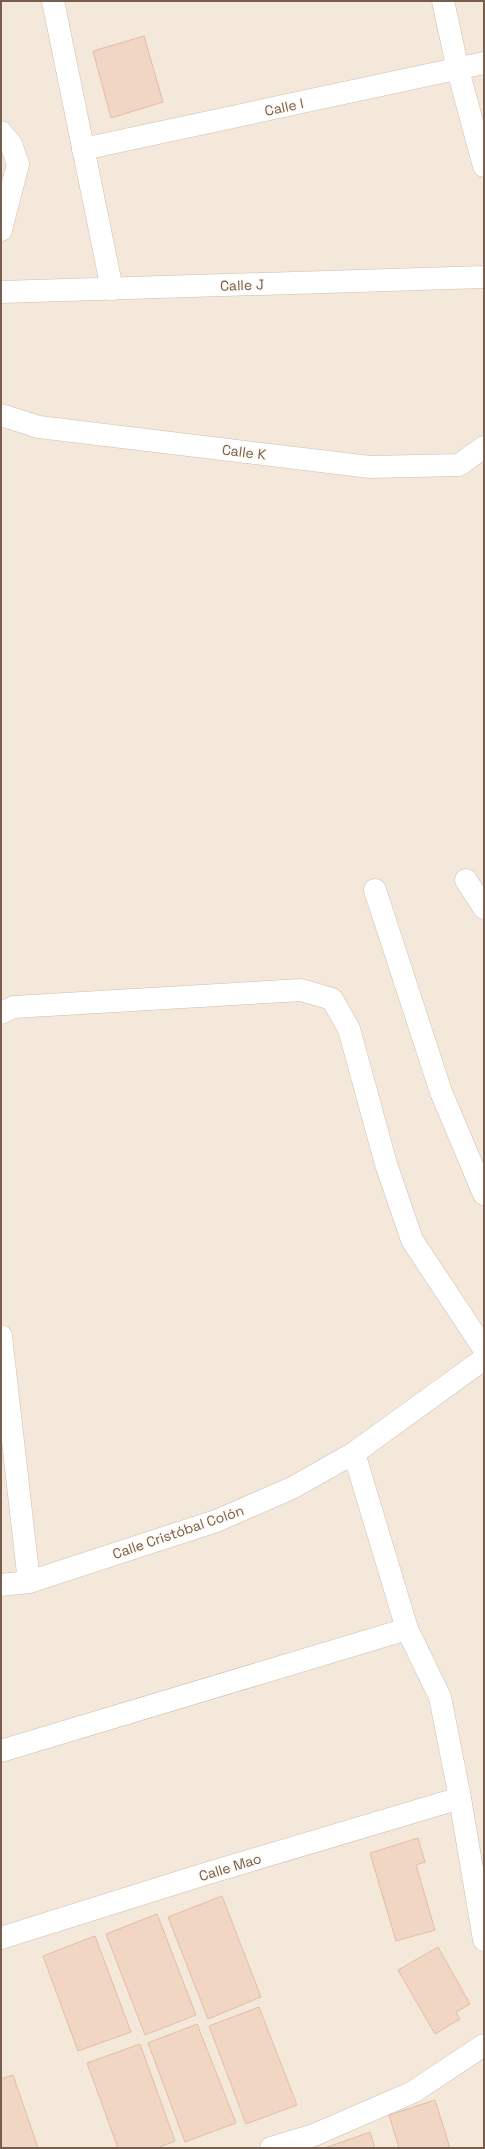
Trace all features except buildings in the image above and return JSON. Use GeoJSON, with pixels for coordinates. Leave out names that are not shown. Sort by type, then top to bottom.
{"type":"FeatureCollection","features":[{"type":"Feature","properties":{"kind":"street"},"geometry":{"type":"LineString","coordinates":[[53,1],[112,289]]}},
{"type":"Feature","properties":{"kind":"street"},"geometry":{"type":"LineString","coordinates":[[443,1],[458,70],[484,166]]}},
{"type":"Feature","properties":{"kind":"street","name":"Calle I"},"geometry":{"type":"LineString","coordinates":[[83,149],[458,70],[484,63]]}},
{"type":"Feature","properties":{"kind":"street"},"geometry":{"type":"LineString","coordinates":[[1,132],[11,144],[18,164],[1,230]]}},
{"type":"Feature","properties":{"kind":"street","name":"Calle J"},"geometry":{"type":"LineString","coordinates":[[1,292],[484,277]]}},
{"type":"Feature","properties":{"kind":"street","name":"Calle K"},"geometry":{"type":"LineString","coordinates":[[1,414],[39,427],[370,468],[459,464],[484,447]]}},
{"type":"Feature","properties":{"kind":"street"},"geometry":{"type":"LineString","coordinates":[[466,880],[484,908]]}},
{"type":"Feature","properties":{"kind":"street"},"geometry":{"type":"LineString","coordinates":[[374,890],[441,1092],[484,1194]]}},
{"type":"Feature","properties":{"kind":"street"},"geometry":{"type":"LineString","coordinates":[[1,1013],[14,1007],[301,990],[332,999],[349,1029],[386,1164],[412,1240],[484,1349]]}},
{"type":"Feature","properties":{"kind":"street"},"geometry":{"type":"LineString","coordinates":[[1,1336],[29,1582]]}},
{"type":"Feature","properties":{"kind":"street","name":"Calle Cristóbal Colón"},"geometry":{"type":"LineString","coordinates":[[1,1585],[29,1582],[216,1521],[292,1488],[354,1453],[484,1359]]}},
{"type":"Feature","properties":{"kind":"street"},"geometry":{"type":"LineString","coordinates":[[354,1453],[407,1629],[440,1697],[460,1798],[484,1940]]}},
{"type":"Feature","properties":{"kind":"street"},"geometry":{"type":"LineString","coordinates":[[1,1751],[407,1629]]}},
{"type":"Feature","properties":{"kind":"street","name":"Calle Mao"},"geometry":{"type":"LineString","coordinates":[[1,1938],[205,1874],[460,1798]]}},
{"type":"Feature","properties":{"kind":"street"},"geometry":{"type":"LineString","coordinates":[[271,2148],[314,2135],[412,2092],[484,2045]]}},
{"type":"Feature","properties":{"kind":"shaded area"},"geometry":{"type":"Polygon","coordinates":[[[1,1],[484,1],[484,2148],[1,2148],[1,1]]]}}]}
